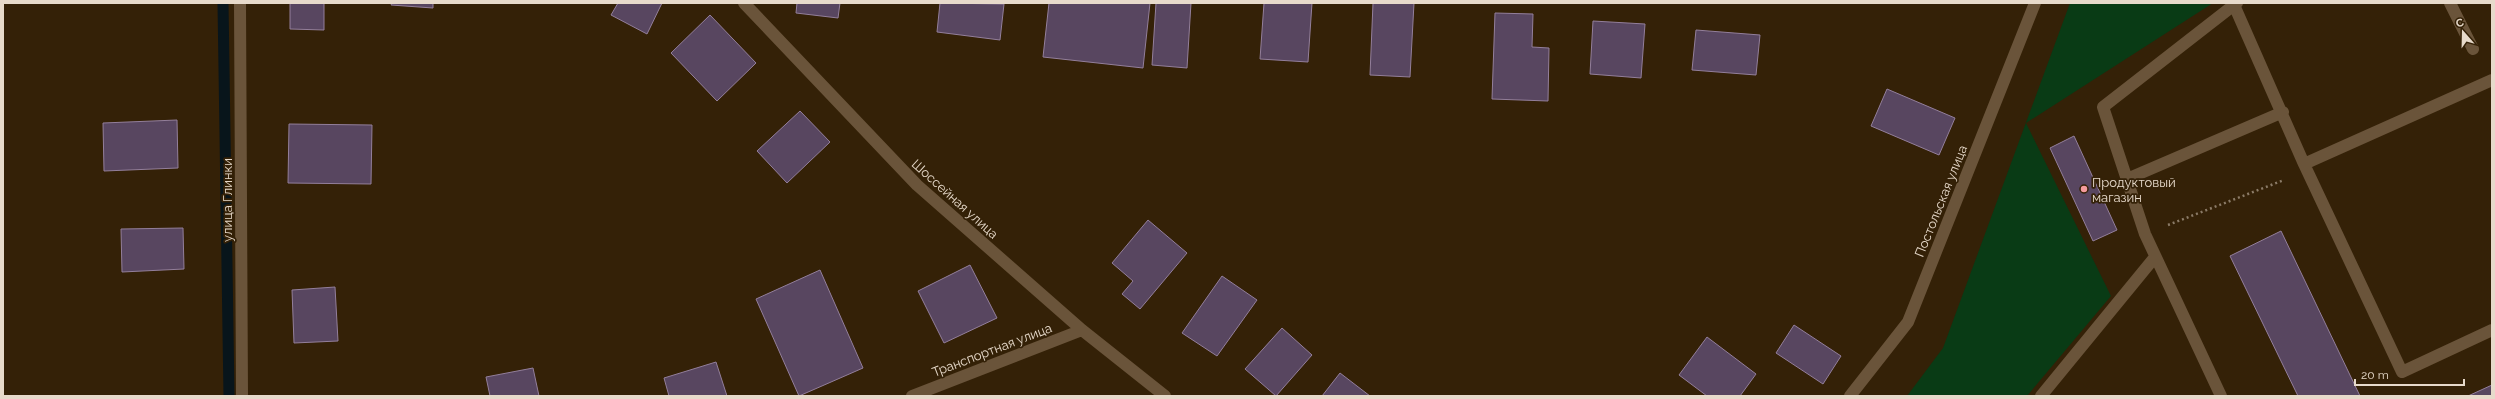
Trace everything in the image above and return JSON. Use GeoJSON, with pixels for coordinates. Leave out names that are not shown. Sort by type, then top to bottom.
{"type":"FeatureCollection","features":[{"type":"Feature","properties":{"kind":"street","name":"улица Глинки"},"geometry":{"type":"LineString","coordinates":[[240,3],[242,396]]}},
{"type":"Feature","properties":{"kind":"street","name":"Шоссейная улица"},"geometry":{"type":"LineString","coordinates":[[744,3],[917,185],[1082,330],[1165,396]]}},
{"type":"Feature","properties":{"kind":"street","name":"Постольская улица"},"geometry":{"type":"LineString","coordinates":[[1850,396],[1908,322],[2035,3]]}},
{"type":"Feature","properties":{"kind":"street"},"geometry":{"type":"LineString","coordinates":[[2450,3],[2473,50]]}},
{"type":"Feature","properties":{"kind":"street"},"geometry":{"type":"LineString","coordinates":[[2221,396],[2145,234],[2103,107],[2235,4],[2304,164],[2402,372],[2492,330]]}},
{"type":"Feature","properties":{"kind":"street"},"geometry":{"type":"LineString","coordinates":[[2304,164],[2492,80]]}},
{"type":"Feature","properties":{"kind":"street"},"geometry":{"type":"LineString","coordinates":[[2127,179],[2282,112]]}},
{"type":"Feature","properties":{"kind":"street"},"geometry":{"type":"LineString","coordinates":[[2042,396],[2155,257]]}},
{"type":"Feature","properties":{"kind":"street","name":"Транспортная улица"},"geometry":{"type":"LineString","coordinates":[[912,396],[1082,330]]}},
{"type":"Feature","properties":{"kind":"path"},"geometry":{"type":"LineString","coordinates":[[2145,234],[2283,179],[2289,184]]}},
{"type":"Feature","properties":{"kind":"green space"},"geometry":{"type":"Polygon","coordinates":[[[2070,3],[2213,3],[2026,123],[2111,296],[2027,396],[1907,396],[1943,348],[2070,3]]]}},
{"type":"Feature","properties":{"kind":"building"},"geometry":{"type":"Polygon","coordinates":[[[290,3],[324,3],[324,30],[290,29],[290,3]]]}},
{"type":"Feature","properties":{"kind":"building"},"geometry":{"type":"Polygon","coordinates":[[[392,3],[433,3],[433,8],[391,5],[392,3]]]}},
{"type":"Feature","properties":{"kind":"building"},"geometry":{"type":"Polygon","coordinates":[[[618,3],[662,3],[647,34],[611,15],[618,3]]]}},
{"type":"Feature","properties":{"kind":"building"},"geometry":{"type":"Polygon","coordinates":[[[797,3],[840,3],[838,18],[796,13],[797,3]]]}},
{"type":"Feature","properties":{"kind":"building"},"geometry":{"type":"Polygon","coordinates":[[[940,3],[1004,4],[1000,40],[937,32],[940,3]]]}},
{"type":"Feature","properties":{"kind":"building"},"geometry":{"type":"Polygon","coordinates":[[[1049,3],[1150,3],[1143,68],[1043,57],[1049,3]]]}},
{"type":"Feature","properties":{"kind":"building"},"geometry":{"type":"Polygon","coordinates":[[[1156,3],[1191,3],[1187,68],[1152,65],[1156,3]]]}},
{"type":"Feature","properties":{"kind":"building"},"geometry":{"type":"Polygon","coordinates":[[[1264,3],[1312,3],[1308,62],[1260,59],[1264,3]]]}},
{"type":"Feature","properties":{"kind":"building"},"geometry":{"type":"Polygon","coordinates":[[[1373,3],[1414,3],[1410,77],[1370,75],[1373,3]]]}},
{"type":"Feature","properties":{"kind":"building"},"geometry":{"type":"Polygon","coordinates":[[[1495,13],[1533,14],[1532,47],[1549,48],[1548,101],[1492,99],[1495,13]]]}},
{"type":"Feature","properties":{"kind":"building"},"geometry":{"type":"Polygon","coordinates":[[[710,15],[756,63],[717,101],[671,53],[710,15]]]}},
{"type":"Feature","properties":{"kind":"building"},"geometry":{"type":"Polygon","coordinates":[[[1593,21],[1645,24],[1641,78],[1590,74],[1593,21]]]}},
{"type":"Feature","properties":{"kind":"building"},"geometry":{"type":"Polygon","coordinates":[[[1696,30],[1760,35],[1756,75],[1692,70],[1696,30]]]}},
{"type":"Feature","properties":{"kind":"building"},"geometry":{"type":"Polygon","coordinates":[[[1887,89],[1955,118],[1939,155],[1871,126],[1887,89]]]}},
{"type":"Feature","properties":{"kind":"building"},"geometry":{"type":"Polygon","coordinates":[[[800,111],[830,142],[787,183],[757,151],[800,111]]]}},
{"type":"Feature","properties":{"kind":"building"},"geometry":{"type":"Polygon","coordinates":[[[177,120],[178,168],[104,171],[103,123],[177,120]]]}},
{"type":"Feature","properties":{"kind":"building"},"geometry":{"type":"Polygon","coordinates":[[[289,124],[372,125],[371,184],[288,183],[289,124]]]}},
{"type":"Feature","properties":{"kind":"building","name":"Продуктовый магазин"},"geometry":{"type":"Polygon","coordinates":[[[2074,136],[2117,230],[2093,241],[2050,148],[2074,136]]]}},
{"type":"Feature","properties":{"kind":"building"},"geometry":{"type":"Polygon","coordinates":[[[1148,220],[1187,253],[1140,309],[1122,294],[1133,281],[1112,263],[1148,220]]]}},
{"type":"Feature","properties":{"kind":"building"},"geometry":{"type":"Polygon","coordinates":[[[183,228],[184,269],[122,272],[121,229],[183,228]]]}},
{"type":"Feature","properties":{"kind":"building"},"geometry":{"type":"Polygon","coordinates":[[[2281,231],[2360,396],[2298,396],[2230,256],[2281,231]]]}},
{"type":"Feature","properties":{"kind":"building"},"geometry":{"type":"Polygon","coordinates":[[[970,265],[997,318],[944,343],[918,291],[970,265]]]}},
{"type":"Feature","properties":{"kind":"building"},"geometry":{"type":"Polygon","coordinates":[[[820,270],[863,368],[799,396],[756,299],[820,270]]]}},
{"type":"Feature","properties":{"kind":"building"},"geometry":{"type":"Polygon","coordinates":[[[1222,276],[1257,300],[1217,356],[1182,333],[1222,276]]]}},
{"type":"Feature","properties":{"kind":"building"},"geometry":{"type":"Polygon","coordinates":[[[335,287],[338,341],[294,343],[292,290],[335,287]]]}},
{"type":"Feature","properties":{"kind":"building"},"geometry":{"type":"Polygon","coordinates":[[[1794,325],[1841,356],[1823,384],[1776,353],[1794,325]]]}},
{"type":"Feature","properties":{"kind":"building"},"geometry":{"type":"Polygon","coordinates":[[[1282,328],[1312,355],[1276,396],[1245,369],[1282,328]]]}},
{"type":"Feature","properties":{"kind":"building"},"geometry":{"type":"Polygon","coordinates":[[[1707,337],[1756,374],[1740,396],[1707,396],[1679,375],[1707,337]]]}},
{"type":"Feature","properties":{"kind":"building"},"geometry":{"type":"Polygon","coordinates":[[[716,362],[727,396],[669,396],[664,378],[716,362]]]}},
{"type":"Feature","properties":{"kind":"building"},"geometry":{"type":"Polygon","coordinates":[[[533,368],[539,396],[490,396],[486,377],[533,368]]]}},
{"type":"Feature","properties":{"kind":"building"},"geometry":{"type":"Polygon","coordinates":[[[1340,373],[1370,396],[1322,396],[1340,373]]]}},
{"type":"Feature","properties":{"kind":"building"},"geometry":{"type":"Polygon","coordinates":[[[2492,385],[2492,396],[2468,396],[2492,385]]]}},
{"type":"Feature","properties":{"kind":"waterway"},"geometry":{"type":"LineString","coordinates":[[223,3],[229,396]]}},
{"type":"Feature","properties":{"kind":"place","name":"Продуктовый магазин"},"geometry":{"type":"Point","coordinates":[2084,189]}}]}
